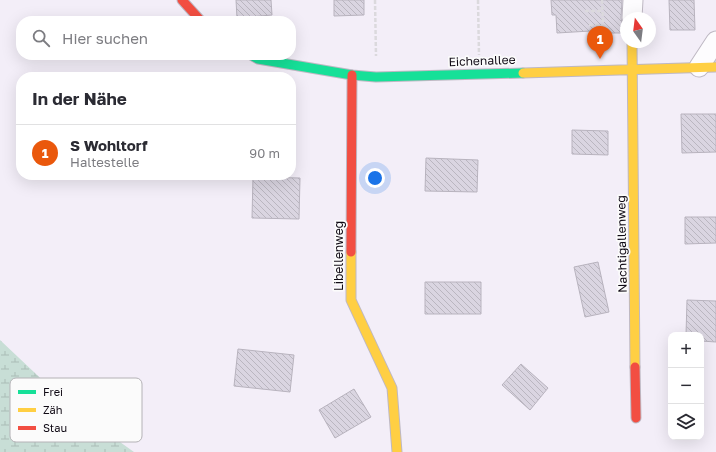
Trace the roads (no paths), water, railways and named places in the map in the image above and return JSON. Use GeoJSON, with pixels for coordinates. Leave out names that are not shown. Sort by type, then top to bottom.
{"type":"FeatureCollection","features":[{"type":"Feature","properties":{"kind":"street"},"geometry":{"type":"LineString","coordinates":[[182,0],[196,16]]}},
{"type":"Feature","properties":{"kind":"street"},"geometry":{"type":"LineString","coordinates":[[632,12],[633,0]]}},
{"type":"Feature","properties":{"kind":"street"},"geometry":{"type":"LineString","coordinates":[[707,67],[716,41]]}},
{"type":"Feature","properties":{"kind":"street","name":"Nachtigallenweg"},"geometry":{"type":"LineString","coordinates":[[632,48],[636,418]]}},
{"type":"Feature","properties":{"kind":"street","name":"Eichenallee"},"geometry":{"type":"LineString","coordinates":[[264,60],[352,75],[376,76],[707,67]]}},
{"type":"Feature","properties":{"kind":"street","name":"Libellenweg"},"geometry":{"type":"LineString","coordinates":[[352,75],[351,300],[392,388],[397,452]]}},
{"type":"Feature","properties":{"kind":"place","name":"S Wohltorf"},"geometry":{"type":"Point","coordinates":[600,59]}}]}
